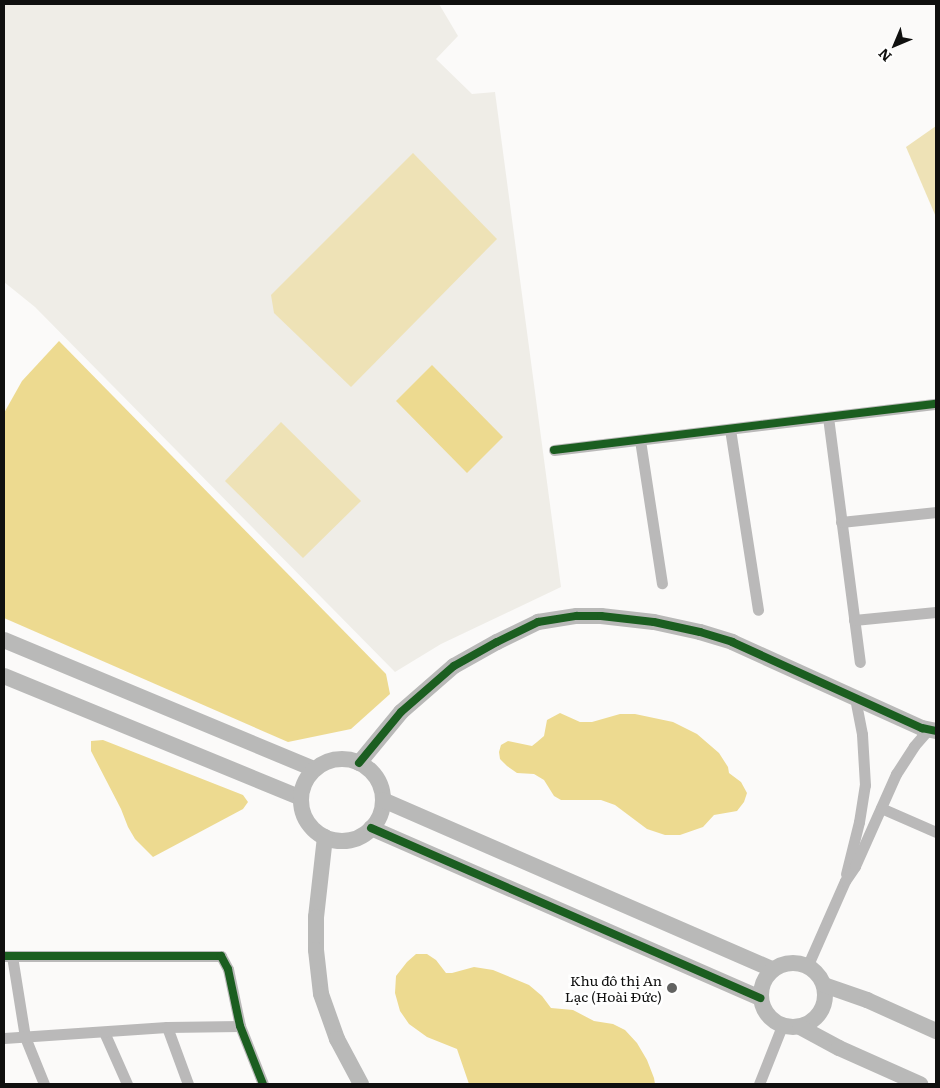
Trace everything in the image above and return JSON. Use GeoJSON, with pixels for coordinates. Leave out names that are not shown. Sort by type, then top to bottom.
{"type":"FeatureCollection","features":[{"type":"Feature","properties":{"kind":"street"},"geometry":{"type":"LineString","coordinates":[[554,450],[936,404]]}},
{"type":"Feature","properties":{"kind":"street"},"geometry":{"type":"LineString","coordinates":[[828,417],[860,662]]}},
{"type":"Feature","properties":{"kind":"street"},"geometry":{"type":"LineString","coordinates":[[730,429],[758,610]]}},
{"type":"Feature","properties":{"kind":"street"},"geometry":{"type":"LineString","coordinates":[[640,440],[662,583]]}},
{"type":"Feature","properties":{"kind":"street"},"geometry":{"type":"LineString","coordinates":[[841,522],[936,512]]}},
{"type":"Feature","properties":{"kind":"street"},"geometry":{"type":"LineString","coordinates":[[854,620],[936,612]]}},
{"type":"Feature","properties":{"kind":"street"},"geometry":{"type":"LineString","coordinates":[[359,763],[401,712],[454,666],[538,622],[560,618],[601,616],[654,622],[700,632],[732,642],[933,730],[904,761],[855,866],[845,880],[807,966]]}},
{"type":"Feature","properties":{"kind":"street"},"geometry":{"type":"LineString","coordinates":[[4,640],[314,769]]}},
{"type":"Feature","properties":{"kind":"street"},"geometry":{"type":"LineString","coordinates":[[4,676],[301,798]]}},
{"type":"Feature","properties":{"kind":"street"},"geometry":{"type":"LineString","coordinates":[[845,880],[846,867],[859,822],[866,785],[862,734],[855,697]]}},
{"type":"Feature","properties":{"kind":"street"},"geometry":{"type":"LineString","coordinates":[[339,758],[359,763],[375,775],[381,787],[383,800],[380,814],[371,828],[352,840],[338,840],[325,837],[314,829],[306,818],[301,798],[306,779],[314,769],[326,762],[339,758]]}},
{"type":"Feature","properties":{"kind":"street"},"geometry":{"type":"LineString","coordinates":[[383,800],[772,969]]}},
{"type":"Feature","properties":{"kind":"street"},"geometry":{"type":"LineString","coordinates":[[881,808],[936,832]]}},
{"type":"Feature","properties":{"kind":"street"},"geometry":{"type":"LineString","coordinates":[[371,828],[760,998]]}},
{"type":"Feature","properties":{"kind":"street"},"geometry":{"type":"LineString","coordinates":[[325,837],[316,917],[316,950],[321,994],[337,1039],[361,1084]]}},
{"type":"Feature","properties":{"kind":"street"},"geometry":{"type":"LineString","coordinates":[[44,1084],[25,1037],[8,956],[221,956],[228,969],[240,1026],[263,1084]]}},
{"type":"Feature","properties":{"kind":"street"},"geometry":{"type":"LineString","coordinates":[[800,1027],[811,1022],[824,1006],[824,985],[819,976],[807,966],[792,962],[772,969],[761,986],[760,998],[769,1018],[782,1026],[800,1027],[839,1048],[920,1084]]}},
{"type":"Feature","properties":{"kind":"street"},"geometry":{"type":"LineString","coordinates":[[824,985],[867,1000],[936,1030]]}},
{"type":"Feature","properties":{"kind":"street"},"geometry":{"type":"LineString","coordinates":[[4,1038],[167,1027],[240,1026]]}},
{"type":"Feature","properties":{"kind":"street"},"geometry":{"type":"LineString","coordinates":[[759,1084],[782,1026]]}},
{"type":"Feature","properties":{"kind":"street"},"geometry":{"type":"LineString","coordinates":[[167,1027],[188,1084]]}},
{"type":"Feature","properties":{"kind":"street"},"geometry":{"type":"LineString","coordinates":[[104,1032],[127,1084]]}},
{"type":"Feature","properties":{"kind":"shaded area"},"geometry":{"type":"Polygon","coordinates":[[[4,4],[439,4],[458,36],[436,59],[472,94],[495,92],[561,587],[441,644],[395,672],[35,307],[4,282],[4,4]]]}},
{"type":"Feature","properties":{"kind":"shaded area"},"geometry":{"type":"Polygon","coordinates":[[[936,126],[936,217],[906,147],[936,126]]]}},
{"type":"Feature","properties":{"kind":"shaded area"},"geometry":{"type":"Polygon","coordinates":[[[413,153],[497,239],[351,387],[274,313],[271,295],[413,153]]]}},
{"type":"Feature","properties":{"kind":"shaded area"},"geometry":{"type":"Polygon","coordinates":[[[59,341],[386,674],[390,694],[351,729],[288,742],[4,618],[4,413],[22,381],[59,341]]]}},
{"type":"Feature","properties":{"kind":"shaded area"},"geometry":{"type":"Polygon","coordinates":[[[432,365],[503,437],[467,473],[396,401],[432,365]]]}},
{"type":"Feature","properties":{"kind":"shaded area"},"geometry":{"type":"Polygon","coordinates":[[[281,422],[361,501],[303,558],[225,481],[281,422]]]}},
{"type":"Feature","properties":{"kind":"shaded area"},"geometry":{"type":"Polygon","coordinates":[[[560,713],[580,722],[592,722],[620,714],[635,714],[673,722],[697,734],[719,753],[728,767],[729,773],[741,782],[747,793],[744,802],[737,811],[714,815],[703,827],[680,835],[665,835],[647,829],[615,805],[601,800],[561,800],[554,796],[544,780],[534,774],[517,773],[507,766],[500,759],[499,752],[501,745],[508,741],[532,746],[544,736],[547,720],[560,713]]]}},
{"type":"Feature","properties":{"kind":"shaded area"},"geometry":{"type":"Polygon","coordinates":[[[103,740],[243,795],[248,802],[243,809],[153,857],[135,839],[91,751],[91,741],[103,740]]]}},
{"type":"Feature","properties":{"kind":"shaded area"},"geometry":{"type":"Polygon","coordinates":[[[416,954],[427,954],[436,960],[446,973],[474,967],[493,970],[529,985],[542,996],[551,1008],[573,1010],[594,1021],[613,1024],[625,1030],[637,1043],[647,1060],[655,1084],[469,1084],[457,1049],[427,1037],[409,1024],[400,1011],[395,993],[396,976],[416,954]]]}},
{"type":"Feature","properties":{"kind":"cycle path"},"geometry":{"type":"LineString","coordinates":[[554,450],[936,404]]}},
{"type":"Feature","properties":{"kind":"cycle path"},"geometry":{"type":"LineString","coordinates":[[359,763],[401,712],[454,666],[538,622],[577,616],[601,616],[654,622],[700,632],[732,642],[922,728],[936,731]]}},
{"type":"Feature","properties":{"kind":"cycle path"},"geometry":{"type":"LineString","coordinates":[[371,828],[760,998]]}},
{"type":"Feature","properties":{"kind":"cycle path"},"geometry":{"type":"LineString","coordinates":[[4,956],[221,956],[228,969],[240,1026],[263,1084]]}},
{"type":"Feature","properties":{"kind":"place","name":"Khu đô thị An Lạc (Hoài Đức)"},"geometry":{"type":"Point","coordinates":[672,988]}}]}
